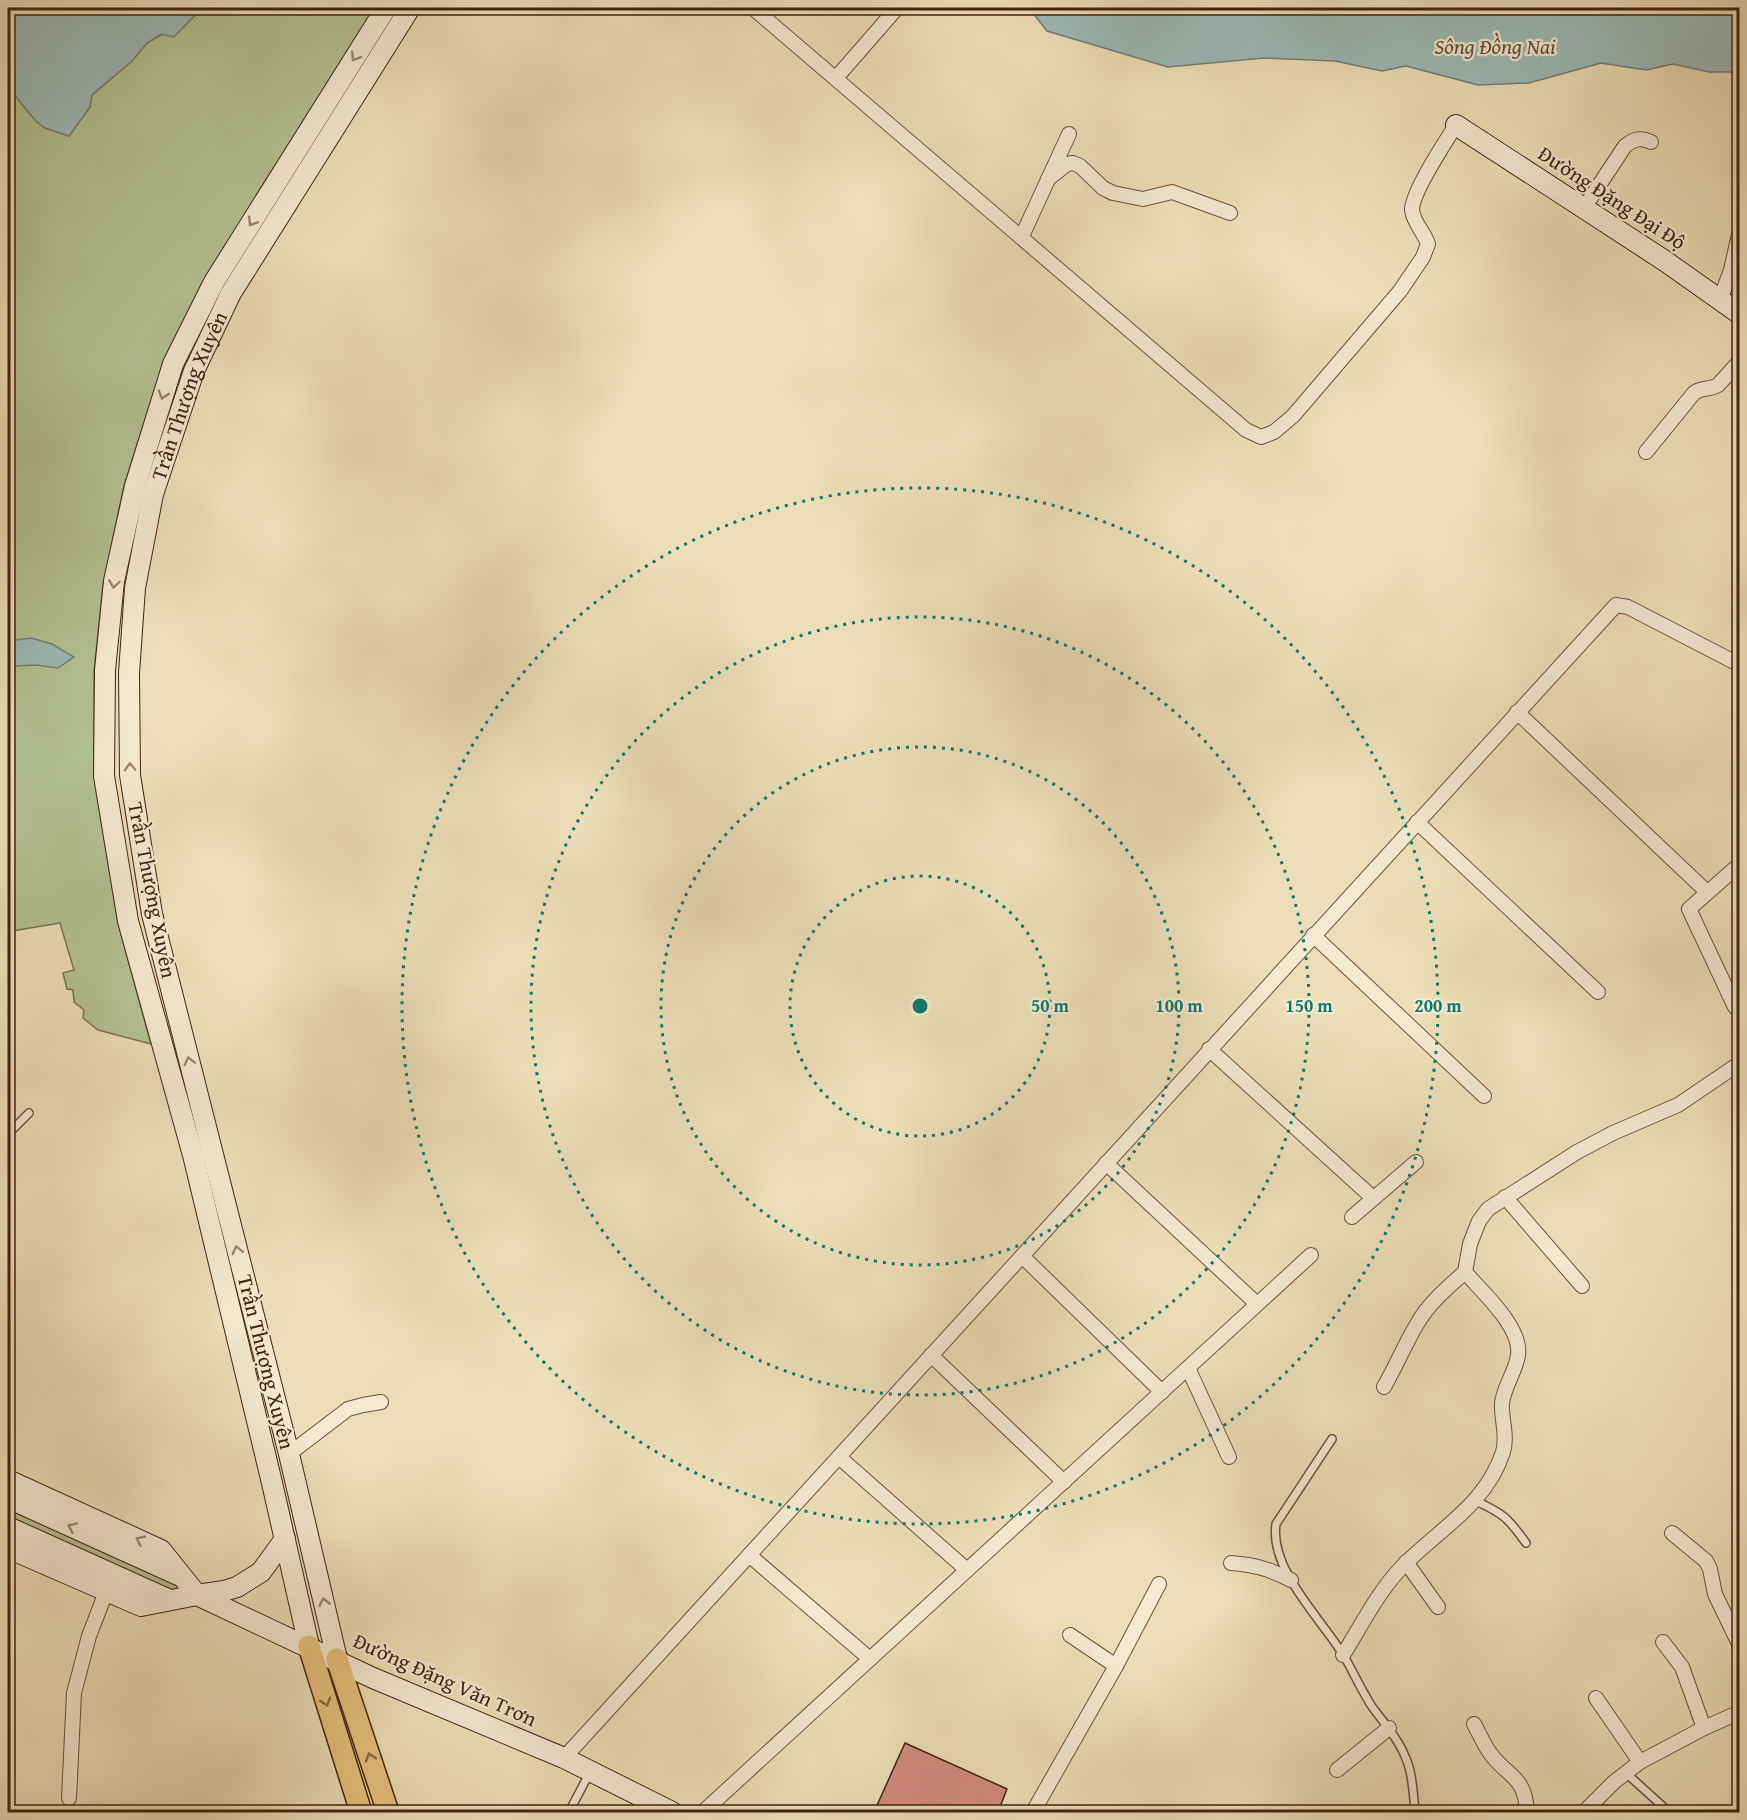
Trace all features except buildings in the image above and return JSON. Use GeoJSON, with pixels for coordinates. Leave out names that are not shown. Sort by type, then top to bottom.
{"type":"FeatureCollection","features":[{"type":"Feature","properties":{"kind":"main road","name":"Trần Thượng Xuyên"},"geometry":{"type":"LineString","coordinates":[[362,1812],[309,1646],[193,1155],[128,921],[104,776],[105,670],[114,581],[135,486],[173,364],[214,282],[386,8]]}},
{"type":"Feature","properties":{"kind":"main road","name":"Trần Thượng Xuyên"},"geometry":{"type":"LineString","coordinates":[[388,1812],[337,1659],[289,1454],[152,914],[130,775],[129,673],[135,588],[153,494],[194,371],[226,303],[410,8]]}},
{"type":"Feature","properties":{"kind":"main road","name":"Đường Đặng Đại Độ"},"geometry":{"type":"LineString","coordinates":[[1456,125],[1665,261],[1740,314]]}},
{"type":"Feature","properties":{"kind":"main road","name":"Đường Đặng Văn Trơn"},"geometry":{"type":"LineString","coordinates":[[8,1480],[161,1550],[197,1594],[374,1678],[564,1758],[672,1812]]}},
{"type":"Feature","properties":{"kind":"main road","name":"Đường Đặng Văn Trơn"},"geometry":{"type":"LineString","coordinates":[[8,1498],[183,1577]]}},
{"type":"Feature","properties":{"kind":"main road"},"geometry":{"type":"LineString","coordinates":[[8,1527],[170,1600]]}},
{"type":"Feature","properties":{"kind":"main road"},"geometry":{"type":"LineString","coordinates":[[8,1548],[141,1606],[197,1594],[225,1592],[261,1572],[285,1539]]}},
{"type":"Feature","properties":{"kind":"street"},"geometry":{"type":"LineString","coordinates":[[753,8],[1246,430],[1261,436],[1274,432],[1293,416],[1400,291],[1424,256],[1428,244],[1424,232],[1414,220],[1412,208],[1426,174],[1456,125]]}},
{"type":"Feature","properties":{"kind":"street"},"geometry":{"type":"LineString","coordinates":[[836,78],[897,8]]}},
{"type":"Feature","properties":{"kind":"street"},"geometry":{"type":"LineString","coordinates":[[1022,236],[1069,134]]}},
{"type":"Feature","properties":{"kind":"street"},"geometry":{"type":"LineString","coordinates":[[1584,208],[1625,146],[1634,140],[1643,138],[1651,142]]}},
{"type":"Feature","properties":{"kind":"street"},"geometry":{"type":"LineString","coordinates":[[1048,179],[1067,164],[1073,163],[1080,166],[1103,188],[1113,193],[1143,199],[1172,192],[1230,213]]}},
{"type":"Feature","properties":{"kind":"street"},"geometry":{"type":"LineString","coordinates":[[1719,300],[1731,270],[1740,230]]}},
{"type":"Feature","properties":{"kind":"street"},"geometry":{"type":"LineString","coordinates":[[1646,452],[1694,393],[1700,389],[1713,388],[1718,385],[1740,361]]}},
{"type":"Feature","properties":{"kind":"street"},"geometry":{"type":"LineString","coordinates":[[564,1758],[1616,605],[1628,607],[1740,665]]}},
{"type":"Feature","properties":{"kind":"street"},"geometry":{"type":"LineString","coordinates":[[1517,712],[1707,892]]}},
{"type":"Feature","properties":{"kind":"street"},"geometry":{"type":"LineString","coordinates":[[1417,822],[1598,992]]}},
{"type":"Feature","properties":{"kind":"street"},"geometry":{"type":"LineString","coordinates":[[1737,1012],[1689,909],[1740,864]]}},
{"type":"Feature","properties":{"kind":"street"},"geometry":{"type":"LineString","coordinates":[[1313,935],[1484,1096]]}},
{"type":"Feature","properties":{"kind":"street"},"geometry":{"type":"LineString","coordinates":[[1209,1049],[1373,1198]]}},
{"type":"Feature","properties":{"kind":"street"},"geometry":{"type":"LineString","coordinates":[[1384,1387],[1418,1322],[1437,1297],[1465,1272],[1470,1244],[1479,1221],[1488,1209],[1577,1152],[1613,1133],[1678,1105],[1740,1063]]}},
{"type":"Feature","properties":{"kind":"street"},"geometry":{"type":"LineString","coordinates":[[1352,1217],[1416,1162]]}},
{"type":"Feature","properties":{"kind":"street"},"geometry":{"type":"LineString","coordinates":[[1106,1163],[1257,1304]]}},
{"type":"Feature","properties":{"kind":"street"},"geometry":{"type":"LineString","coordinates":[[1505,1197],[1582,1286]]}},
{"type":"Feature","properties":{"kind":"street"},"geometry":{"type":"LineString","coordinates":[[703,1812],[1311,1255]]}},
{"type":"Feature","properties":{"kind":"street"},"geometry":{"type":"LineString","coordinates":[[1022,1256],[1162,1392]]}},
{"type":"Feature","properties":{"kind":"street"},"geometry":{"type":"LineString","coordinates":[[1343,1655],[1374,1604],[1406,1562],[1476,1501],[1497,1467],[1504,1450],[1503,1399],[1518,1354],[1517,1341],[1511,1326],[1465,1272]]}},
{"type":"Feature","properties":{"kind":"street"},"geometry":{"type":"LineString","coordinates":[[931,1355],[1064,1482]]}},
{"type":"Feature","properties":{"kind":"street"},"geometry":{"type":"LineString","coordinates":[[1188,1368],[1228,1457]]}},
{"type":"Feature","properties":{"kind":"street"},"geometry":{"type":"LineString","coordinates":[[289,1454],[348,1409],[381,1402]]}},
{"type":"Feature","properties":{"kind":"street"},"geometry":{"type":"LineString","coordinates":[[838,1457],[967,1570]]}},
{"type":"Feature","properties":{"kind":"street"},"geometry":{"type":"LineString","coordinates":[[1672,1533],[1706,1561],[1715,1594],[1740,1646]]}},
{"type":"Feature","properties":{"kind":"street"},"geometry":{"type":"LineString","coordinates":[[749,1555],[870,1659]]}},
{"type":"Feature","properties":{"kind":"street"},"geometry":{"type":"LineString","coordinates":[[1406,1562],[1438,1607]]}},
{"type":"Feature","properties":{"kind":"street"},"geometry":{"type":"LineString","coordinates":[[1231,1563],[1262,1567],[1291,1580]]}},
{"type":"Feature","properties":{"kind":"street"},"geometry":{"type":"LineString","coordinates":[[1033,1812],[1160,1584]]}},
{"type":"Feature","properties":{"kind":"street"},"geometry":{"type":"LineString","coordinates":[[69,1798],[74,1693],[89,1636],[106,1592]]}},
{"type":"Feature","properties":{"kind":"street"},"geometry":{"type":"LineString","coordinates":[[1070,1635],[1116,1666]]}},
{"type":"Feature","properties":{"kind":"street"},"geometry":{"type":"LineString","coordinates":[[1663,1642],[1682,1667],[1704,1728]]}},
{"type":"Feature","properties":{"kind":"street"},"geometry":{"type":"LineString","coordinates":[[1596,1698],[1640,1762]]}},
{"type":"Feature","properties":{"kind":"street"},"geometry":{"type":"LineString","coordinates":[[1584,1812],[1614,1782],[1640,1762],[1740,1712]]}},
{"type":"Feature","properties":{"kind":"street"},"geometry":{"type":"LineString","coordinates":[[1474,1724],[1490,1754],[1519,1782],[1527,1812]]}},
{"type":"Feature","properties":{"kind":"street"},"geometry":{"type":"LineString","coordinates":[[1337,1770],[1389,1728]]}},
{"type":"Feature","properties":{"kind":"lane"},"geometry":{"type":"LineString","coordinates":[[8,1134],[29,1113]]}},
{"type":"Feature","properties":{"kind":"lane"},"geometry":{"type":"LineString","coordinates":[[1332,1439],[1276,1524],[1275,1536],[1278,1550],[1291,1580],[1343,1655],[1372,1707],[1389,1728],[1404,1754],[1412,1777],[1415,1812]]}},
{"type":"Feature","properties":{"kind":"lane"},"geometry":{"type":"LineString","coordinates":[[1476,1501],[1500,1512],[1526,1544]]}},
{"type":"Feature","properties":{"kind":"lane"},"geometry":{"type":"LineString","coordinates":[[569,1812],[590,1772]]}},
{"type":"Feature","properties":{"kind":"lane"},"geometry":{"type":"LineString","coordinates":[[1626,1773],[1670,1812]]}},
{"type":"Feature","properties":{"kind":"green space"},"geometry":{"type":"Polygon","coordinates":[[[202,8],[373,8],[351,53],[206,276],[164,360],[124,486],[103,585],[94,671],[94,777],[118,923],[151,1044],[98,1030],[83,1018],[84,1010],[74,1002],[73,990],[67,989],[63,973],[74,970],[60,923],[12,931],[15,924],[8,919],[8,88],[45,128],[69,136],[90,107],[92,95],[132,61],[147,43],[196,15],[202,8]]]}},
{"type":"Feature","properties":{"kind":"green space"},"geometry":{"type":"Polygon","coordinates":[[[8,1509],[179,1588],[171,1590],[8,1517],[8,1509]]]}},
{"type":"Feature","properties":{"kind":"water"},"geometry":{"type":"Polygon","coordinates":[[[8,8],[202,8],[174,37],[161,34],[147,43],[132,61],[92,95],[90,107],[69,136],[45,128],[8,88],[8,8]]]}},
{"type":"Feature","properties":{"kind":"water","name":"Sông Đồng Nai"},"geometry":{"type":"Polygon","coordinates":[[[1025,8],[1739,8],[1739,72],[1709,72],[1673,64],[1646,70],[1601,63],[1529,83],[1478,85],[1406,66],[1382,71],[1335,61],[1264,58],[1168,67],[1047,31],[1032,12],[1025,8]]]}},
{"type":"Feature","properties":{"kind":"water"},"geometry":{"type":"Polygon","coordinates":[[[31,638],[52,644],[74,657],[58,668],[36,665],[15,666],[8,663],[8,656],[16,640],[31,638]]]}}]}
